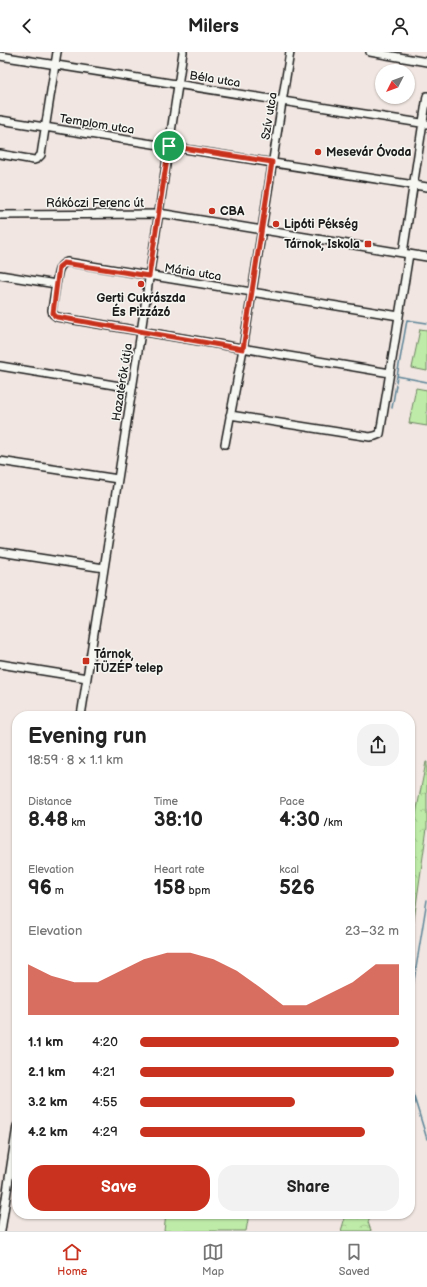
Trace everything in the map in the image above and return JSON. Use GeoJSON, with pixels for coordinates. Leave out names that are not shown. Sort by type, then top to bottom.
{"type":"FeatureCollection","features":[{"type":"Feature","properties":{"kind":"street"},"geometry":{"type":"LineString","coordinates":[[0,154],[34,160],[39,158],[41,155],[57,52]]}},
{"type":"Feature","properties":{"kind":"street","name":"Hazatérők útja"},"geometry":{"type":"LineString","coordinates":[[82,711],[183,52]]}},
{"type":"Feature","properties":{"kind":"street","name":"Szív utca"},"geometry":{"type":"LineString","coordinates":[[225,444],[243,349],[290,52]]}},
{"type":"Feature","properties":{"kind":"street"},"geometry":{"type":"LineString","coordinates":[[370,52],[427,62]]}},
{"type":"Feature","properties":{"kind":"street","name":"Béla utca"},"geometry":{"type":"LineString","coordinates":[[0,56],[425,124]]}},
{"type":"Feature","properties":{"kind":"street"},"geometry":{"type":"LineString","coordinates":[[230,415],[370,437],[380,434],[399,316],[413,185],[425,124],[427,96]]}},
{"type":"Feature","properties":{"kind":"street","name":"Templom utca"},"geometry":{"type":"LineString","coordinates":[[0,120],[427,187]]}},
{"type":"Feature","properties":{"kind":"street","name":"Rákóczi Ferenc út"},"geometry":{"type":"LineString","coordinates":[[0,215],[168,214],[427,257]]}},
{"type":"Feature","properties":{"kind":"street","name":"Mária utca"},"geometry":{"type":"LineString","coordinates":[[141,332],[55,316],[52,310],[59,267],[67,262],[399,316]]}},
{"type":"Feature","properties":{"kind":"street"},"geometry":{"type":"LineString","coordinates":[[0,275],[56,284]]}},
{"type":"Feature","properties":{"kind":"street"},"geometry":{"type":"LineString","coordinates":[[141,332],[390,373]]}},
{"type":"Feature","properties":{"kind":"street"},"geometry":{"type":"LineString","coordinates":[[0,366],[132,388]]}},
{"type":"Feature","properties":{"kind":"street"},"geometry":{"type":"LineString","coordinates":[[0,460],[118,479]]}},
{"type":"Feature","properties":{"kind":"street"},"geometry":{"type":"LineString","coordinates":[[0,552],[104,568]]}},
{"type":"Feature","properties":{"kind":"street"},"geometry":{"type":"LineString","coordinates":[[0,664],[87,678]]}},
{"type":"Feature","properties":{"kind":"street"},"geometry":{"type":"LineString","coordinates":[[1,1231],[12,1159]]}},
{"type":"Feature","properties":{"kind":"green space"},"geometry":{"type":"Polygon","coordinates":[[[420,329],[427,330],[427,371],[412,368],[420,329]]]}},
{"type":"Feature","properties":{"kind":"green space"},"geometry":{"type":"Polygon","coordinates":[[[416,388],[427,390],[427,426],[409,423],[416,388]]]}},
{"type":"Feature","properties":{"kind":"green space"},"geometry":{"type":"Polygon","coordinates":[[[427,762],[427,828],[415,913],[415,819],[427,762]]]}},
{"type":"Feature","properties":{"kind":"green space"},"geometry":{"type":"Polygon","coordinates":[[[165,1219],[248,1219],[246,1231],[164,1231],[165,1219]]]}},
{"type":"Feature","properties":{"kind":"green space"},"geometry":{"type":"Polygon","coordinates":[[[345,1219],[370,1219],[368,1222],[371,1231],[341,1231],[345,1219]]]}},
{"type":"Feature","properties":{"kind":"waterway"},"geometry":{"type":"LineString","coordinates":[[396,382],[407,320],[427,323]]}},
{"type":"Feature","properties":{"kind":"waterway"},"geometry":{"type":"LineString","coordinates":[[397,376],[427,382]]}},
{"type":"Feature","properties":{"kind":"waterway"},"geometry":{"type":"LineString","coordinates":[[392,408],[396,385]]}},
{"type":"Feature","properties":{"kind":"waterway"},"geometry":{"type":"LineString","coordinates":[[415,974],[427,900]]}},
{"type":"Feature","properties":{"kind":"waterway"},"geometry":{"type":"LineString","coordinates":[[415,1100],[427,1139]]}},
{"type":"Feature","properties":{"kind":"place","name":"Mesevár Óvoda"},"geometry":{"type":"Point","coordinates":[318,152]}},
{"type":"Feature","properties":{"kind":"place","name":"CBA"},"geometry":{"type":"Point","coordinates":[212,211]}},
{"type":"Feature","properties":{"kind":"place","name":"Lipóti Pékség"},"geometry":{"type":"Point","coordinates":[276,224]}},
{"type":"Feature","properties":{"kind":"place","name":"Tárnok, Iskola"},"geometry":{"type":"Point","coordinates":[368,244]}},
{"type":"Feature","properties":{"kind":"place","name":"Gerti Cukrászda És Pizzázó"},"geometry":{"type":"Point","coordinates":[141,284]}},
{"type":"Feature","properties":{"kind":"place","name":"Tárnok, TÜZÉP telep"},"geometry":{"type":"Point","coordinates":[86,661]}},
{"type":"Feature","properties":{"kind":"route"},"geometry":{"type":"LineString","coordinates":[[169,146],[272,162],[243,349],[57,317],[53,314],[52,310],[59,267],[64,263],[67,262],[149,276],[169,146]]}}]}
